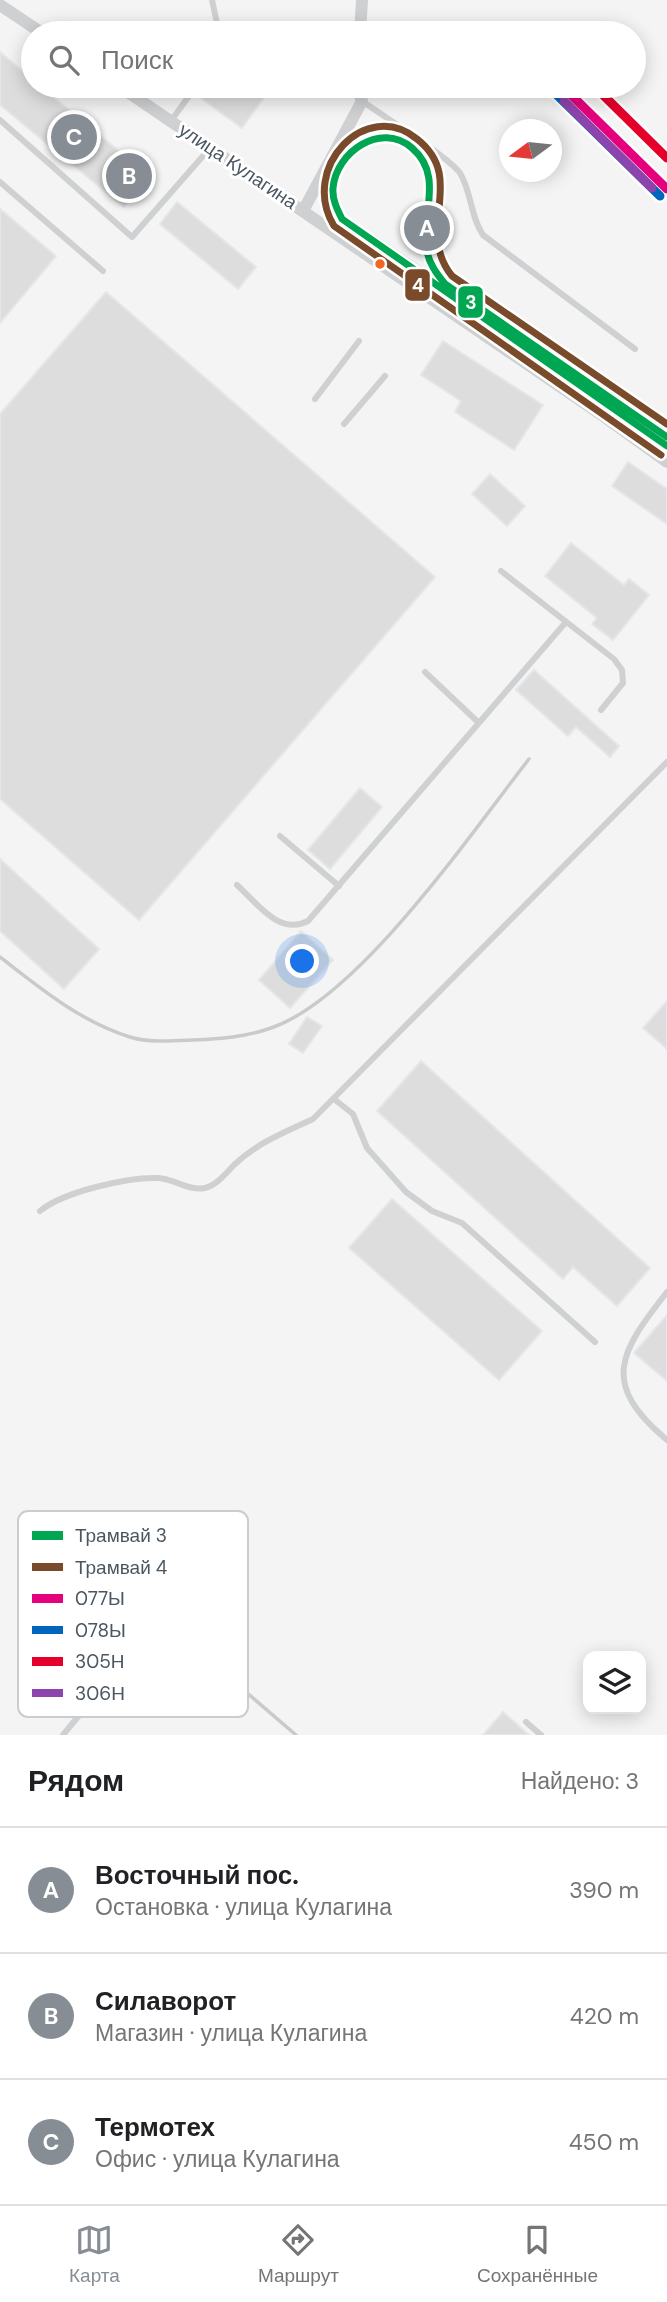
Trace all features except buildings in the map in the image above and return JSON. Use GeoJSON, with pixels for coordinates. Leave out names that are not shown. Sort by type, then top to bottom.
{"type":"FeatureCollection","features":[{"type":"Feature","properties":{"kind":"street"},"geometry":{"type":"LineString","coordinates":[[361,21],[362,0]]}},
{"type":"Feature","properties":{"kind":"street"},"geometry":{"type":"LineString","coordinates":[[0,5],[24,21]]}},
{"type":"Feature","properties":{"kind":"street","name":"улица Кулагина"},"geometry":{"type":"LineString","coordinates":[[137,98],[667,462]]}},
{"type":"Feature","properties":{"kind":"street"},"geometry":{"type":"LineString","coordinates":[[303,211],[362,101],[361,98]]}},
{"type":"Feature","properties":{"kind":"lane"},"geometry":{"type":"LineString","coordinates":[[212,0],[216,21]]}},
{"type":"Feature","properties":{"kind":"lane"},"geometry":{"type":"LineString","coordinates":[[171,121],[187,98]]}},
{"type":"Feature","properties":{"kind":"lane"},"geometry":{"type":"LineString","coordinates":[[362,101],[455,167],[466,184],[473,217],[483,235],[635,349]]}},
{"type":"Feature","properties":{"kind":"lane"},"geometry":{"type":"LineString","coordinates":[[0,120],[132,237],[210,148]]}},
{"type":"Feature","properties":{"kind":"lane"},"geometry":{"type":"LineString","coordinates":[[0,182],[103,271]]}},
{"type":"Feature","properties":{"kind":"lane"},"geometry":{"type":"LineString","coordinates":[[315,399],[359,341]]}},
{"type":"Feature","properties":{"kind":"lane"},"geometry":{"type":"LineString","coordinates":[[344,424],[385,376]]}},
{"type":"Feature","properties":{"kind":"lane"},"geometry":{"type":"LineString","coordinates":[[501,571],[614,659],[622,670],[623,683],[601,710]]}},
{"type":"Feature","properties":{"kind":"lane"},"geometry":{"type":"LineString","coordinates":[[237,885],[278,922],[293,926],[308,921],[566,622]]}},
{"type":"Feature","properties":{"kind":"lane"},"geometry":{"type":"LineString","coordinates":[[425,671],[479,723]]}},
{"type":"Feature","properties":{"kind":"lane"},"geometry":{"type":"LineString","coordinates":[[40,1211],[52,1201],[70,1194],[146,1179],[159,1178],[194,1188],[208,1188],[246,1154],[269,1139],[313,1119],[667,762]]}},
{"type":"Feature","properties":{"kind":"lane"},"geometry":{"type":"LineString","coordinates":[[281,835],[339,886]]}},
{"type":"Feature","properties":{"kind":"lane"},"geometry":{"type":"LineString","coordinates":[[334,1099],[354,1114],[367,1148],[406,1192],[432,1211],[462,1223],[594,1342]]}},
{"type":"Feature","properties":{"kind":"lane"},"geometry":{"type":"LineString","coordinates":[[667,1292],[625,1353],[622,1366],[627,1391],[637,1409],[667,1440]]}},
{"type":"Feature","properties":{"kind":"lane"},"geometry":{"type":"LineString","coordinates":[[63,1735],[78,1717]]}},
{"type":"Feature","properties":{"kind":"lane"},"geometry":{"type":"LineString","coordinates":[[526,1722],[541,1735]]}},
{"type":"Feature","properties":{"kind":"tram line","name":"4"},"geometry":{"type":"LineString","coordinates":[[661,455],[334,226],[325,204],[325,182],[331,162],[343,145],[359,133],[378,127],[397,128],[417,139],[432,154],[439,171],[438,240],[442,258],[452,276],[667,424]]}},
{"type":"Feature","properties":{"kind":"tram line","name":"3"},"geometry":{"type":"LineString","coordinates":[[667,437],[445,284],[428,256],[426,224],[429,184],[422,159],[412,148],[400,140],[387,138],[374,139],[351,152],[342,163],[333,188],[334,200],[342,219],[667,446]]}},
{"type":"Feature","properties":{"kind":"tram line"},"geometry":{"type":"LineString","coordinates":[[362,227],[445,284]]}},
{"type":"Feature","properties":{"kind":"railway"},"geometry":{"type":"LineString","coordinates":[[0,957],[78,1013],[130,1037],[161,1041],[213,1039],[271,1028],[305,1011],[340,984],[376,949],[445,869],[529,759]]}},
{"type":"Feature","properties":{"kind":"railway"},"geometry":{"type":"LineString","coordinates":[[248,1694],[296,1735]]}},
{"type":"Feature","properties":{"kind":"transit line","name":"078Ы"},"geometry":{"type":"LineString","coordinates":[[560,98],[660,196]]}},
{"type":"Feature","properties":{"kind":"transit line","name":"077Ы"},"geometry":{"type":"LineString","coordinates":[[574,98],[667,189]]}},
{"type":"Feature","properties":{"kind":"transit line","name":"305Н"},"geometry":{"type":"LineString","coordinates":[[606,98],[667,158]]}},
{"type":"Feature","properties":{"kind":"transit line","name":"306Н"},"geometry":{"type":"LineString","coordinates":[[564,101],[652,188]]}},
{"type":"Feature","properties":{"kind":"place","name":"Термотех"},"geometry":{"type":"Point","coordinates":[74,137]}},
{"type":"Feature","properties":{"kind":"place","name":"Силаворот"},"geometry":{"type":"Point","coordinates":[129,176]}},
{"type":"Feature","properties":{"kind":"place","name":"Восточный пос."},"geometry":{"type":"Point","coordinates":[427,228]}}]}
